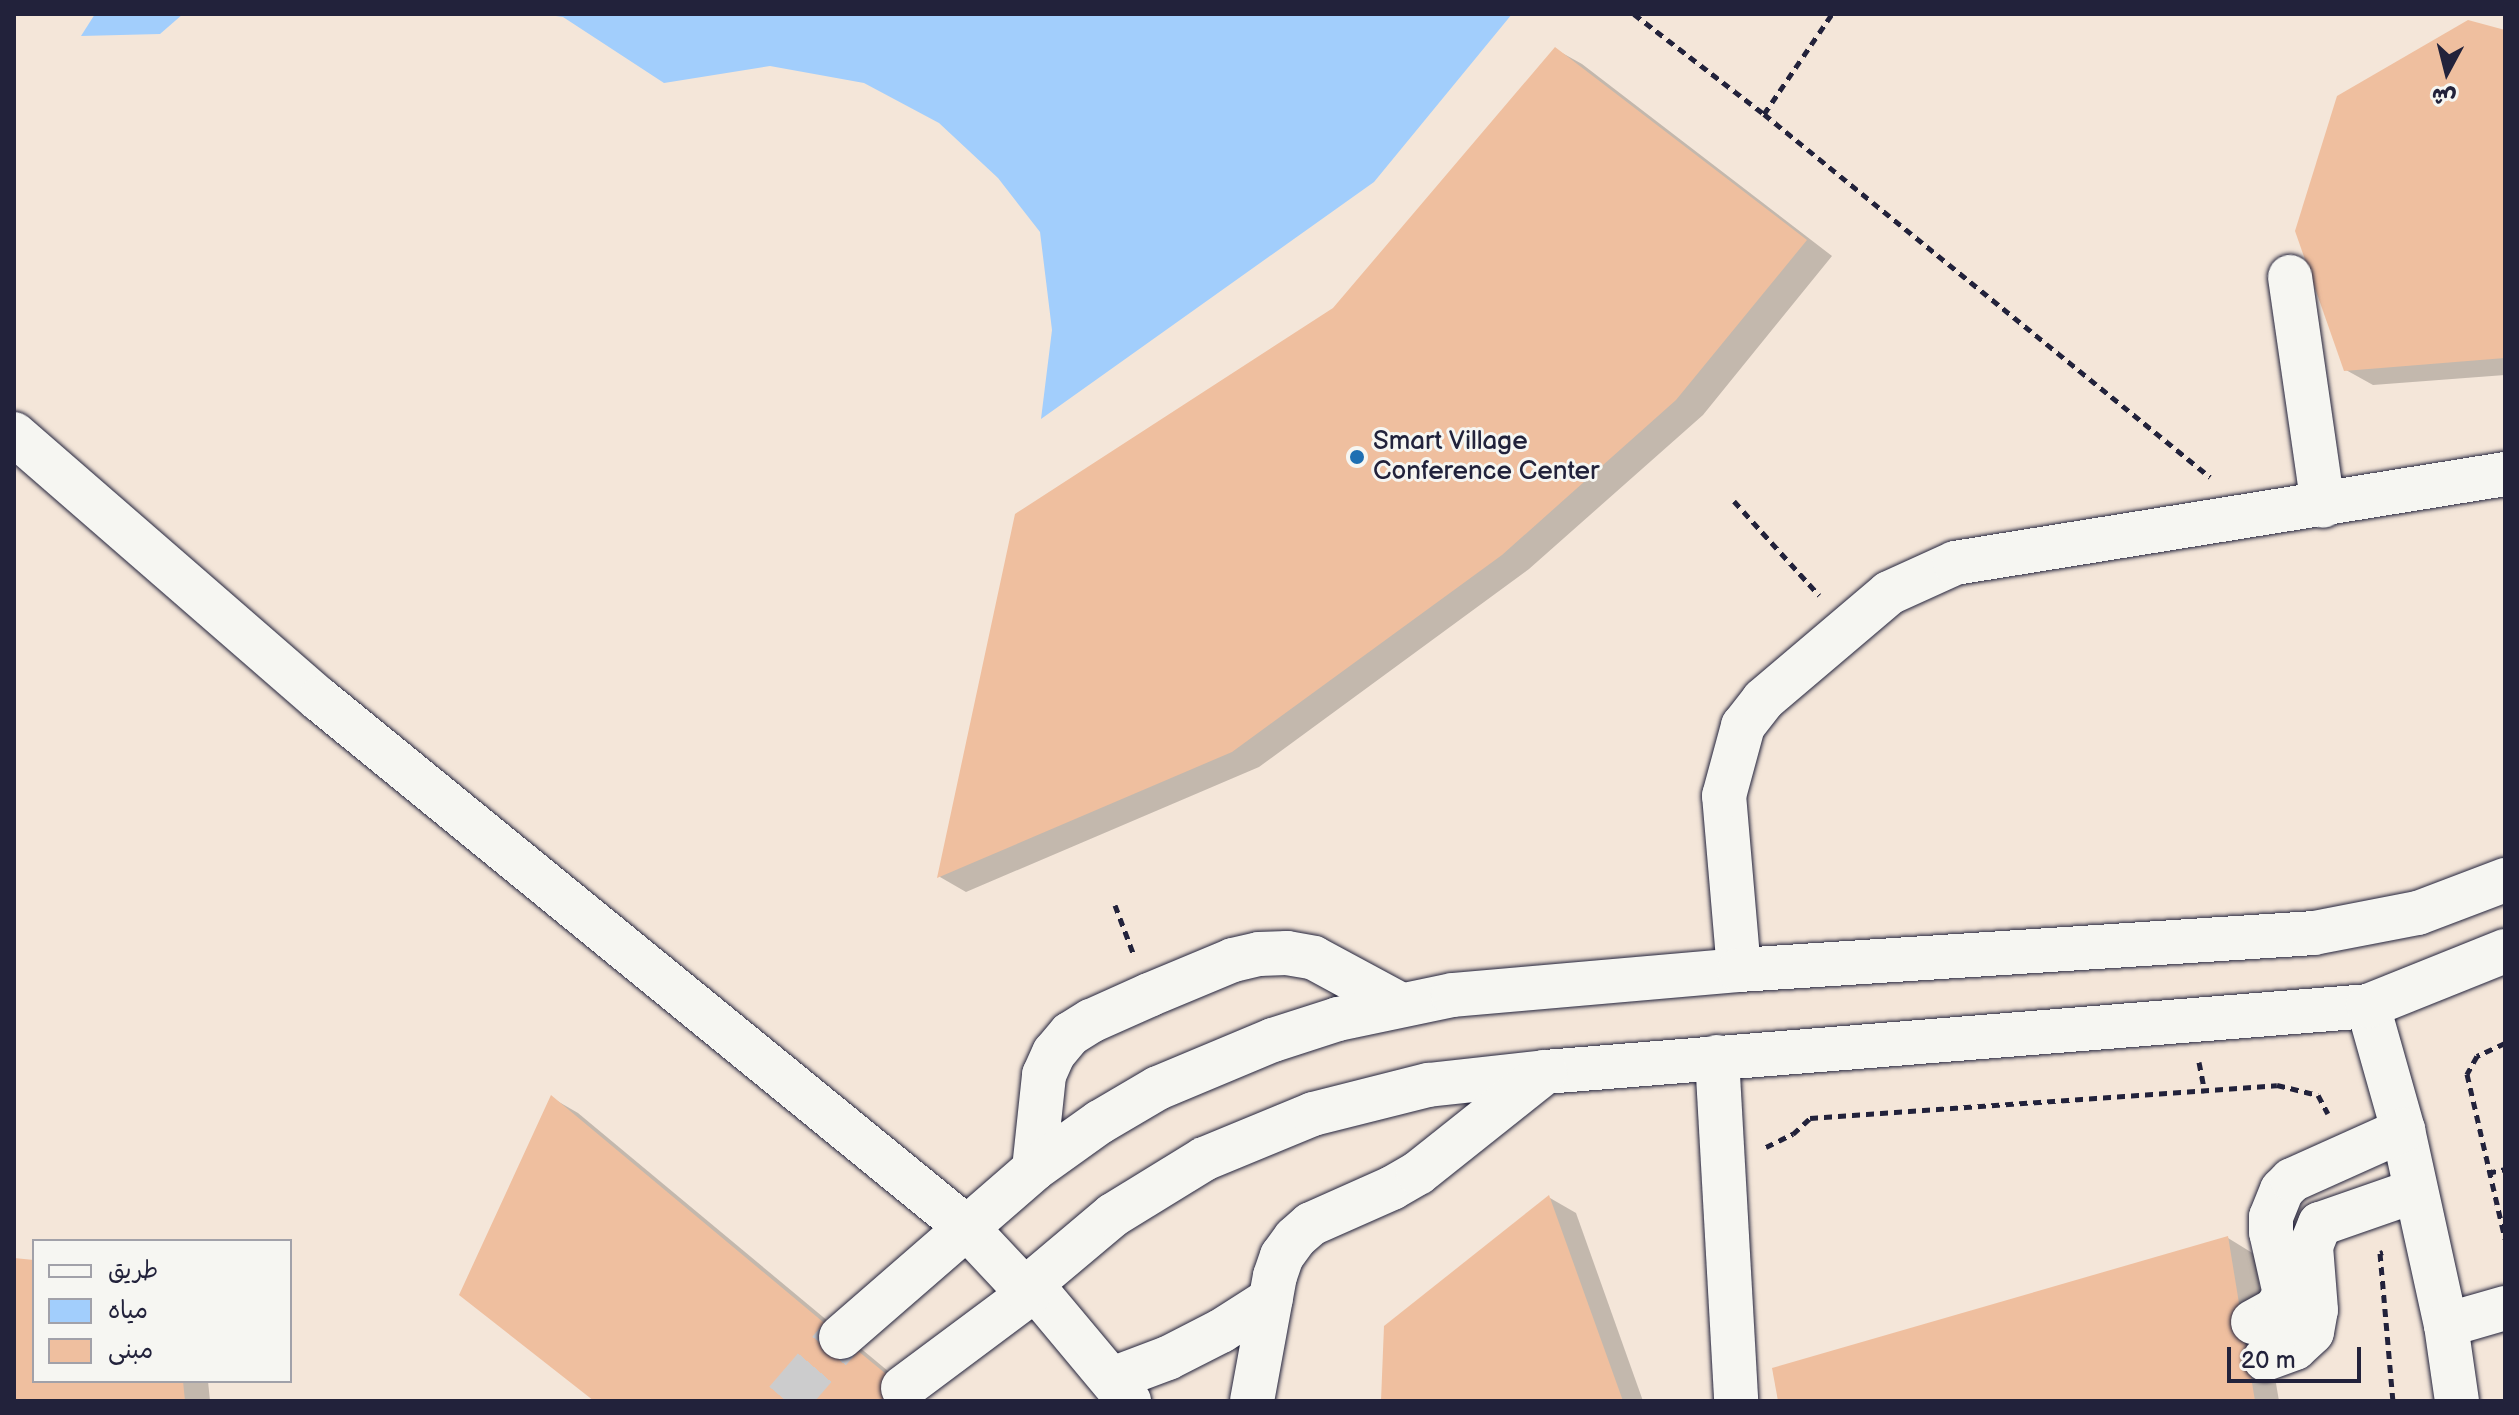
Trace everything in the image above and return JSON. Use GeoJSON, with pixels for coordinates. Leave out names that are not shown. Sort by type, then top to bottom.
{"type":"FeatureCollection","features":[{"type":"Feature","properties":{"kind":"street"},"geometry":{"type":"LineString","coordinates":[[2290,277],[2323,506]]}},
{"type":"Feature","properties":{"kind":"street"},"geometry":{"type":"LineString","coordinates":[[14,434],[319,699],[966,1227],[1030,1289],[1121,1390],[1271,1299]]}},
{"type":"Feature","properties":{"kind":"street"},"geometry":{"type":"LineString","coordinates":[[1739,970],[1724,796],[1743,726],[1763,700],[1889,593],[1955,563],[2323,506],[2505,474]]}},
{"type":"Feature","properties":{"kind":"street"},"geometry":{"type":"LineString","coordinates":[[841,1337],[1034,1169],[1158,1088],[1273,1040],[1399,1004],[1453,995],[1739,970],[2314,933],[2418,913],[2505,880]]}},
{"type":"Feature","properties":{"kind":"street"},"geometry":{"type":"LineString","coordinates":[[903,1388],[1030,1289],[1113,1215],[1204,1159],[1327,1110],[1428,1085],[1545,1072],[2368,1006],[2505,951]]}},
{"type":"Feature","properties":{"kind":"street"},"geometry":{"type":"LineString","coordinates":[[1034,1169],[1044,1075],[1054,1053],[1070,1034],[1091,1021],[1233,960],[1259,954],[1287,953],[1314,958],[1399,1004]]}},
{"type":"Feature","properties":{"kind":"street"},"geometry":{"type":"LineString","coordinates":[[2368,1006],[2403,1130],[2446,1325],[2457,1401]]}},
{"type":"Feature","properties":{"kind":"street"},"geometry":{"type":"LineString","coordinates":[[1717,1057],[1736,1401]]}},
{"type":"Feature","properties":{"kind":"street"},"geometry":{"type":"LineString","coordinates":[[1252,1401],[1282,1256],[1311,1224],[1418,1173],[1545,1072]]}},
{"type":"Feature","properties":{"kind":"street"},"geometry":{"type":"LineString","coordinates":[[2403,1130],[2292,1180],[2282,1190],[2271,1217],[2271,1232],[2285,1294],[2259,1340],[2295,1348],[2312,1332],[2316,1310],[2311,1246],[2320,1224],[2326,1219],[2415,1191]]}},
{"type":"Feature","properties":{"kind":"street"},"geometry":{"type":"LineString","coordinates":[[2446,1325],[2505,1308]]}},
{"type":"Feature","properties":{"kind":"path"},"geometry":{"type":"LineString","coordinates":[[1634,14],[1764,114],[2257,515]]}},
{"type":"Feature","properties":{"kind":"path"},"geometry":{"type":"LineString","coordinates":[[1764,114],[1832,14]]}},
{"type":"Feature","properties":{"kind":"path"},"geometry":{"type":"LineString","coordinates":[[1734,501],[1848,626]]}},
{"type":"Feature","properties":{"kind":"path"},"geometry":{"type":"LineString","coordinates":[[2505,1043],[2477,1056],[2467,1074],[2505,1239]]}},
{"type":"Feature","properties":{"kind":"path"},"geometry":{"type":"LineString","coordinates":[[1722,1155],[1771,1146],[1793,1134],[1810,1118],[2277,1085],[2318,1095],[2349,1154]]}},
{"type":"Feature","properties":{"kind":"path"},"geometry":{"type":"LineString","coordinates":[[2488,1173],[2505,1169]]}},
{"type":"Feature","properties":{"kind":"path"},"geometry":{"type":"LineString","coordinates":[[2393,1401],[2380,1253],[2426,1239]]}},
{"type":"Feature","properties":{"kind":"shaded area"},"geometry":{"type":"Polygon","coordinates":[[[14,14],[2505,14],[2505,1401],[14,1401],[14,14]]]}},
{"type":"Feature","properties":{"kind":"water"},"geometry":{"type":"Polygon","coordinates":[[[95,14],[183,14],[160,34],[81,36],[95,14]]]}},
{"type":"Feature","properties":{"kind":"water"},"geometry":{"type":"Polygon","coordinates":[[[542,14],[1512,14],[1374,182],[1041,419],[1052,330],[1040,232],[998,178],[939,123],[864,83],[770,66],[664,83],[563,17],[542,14]]]}},
{"type":"Feature","properties":{"kind":"building"},"geometry":{"type":"Polygon","coordinates":[[[2468,20],[2505,30],[2505,358],[2344,371],[2295,231],[2337,96],[2468,20]]]}},
{"type":"Feature","properties":{"kind":"building","name":"Smart Village Conference Center"},"geometry":{"type":"Polygon","coordinates":[[[1555,47],[1807,240],[1676,400],[1502,555],[1232,752],[937,878],[1015,514],[1333,308],[1555,47]]]}},
{"type":"Feature","properties":{"kind":"building"},"geometry":{"type":"Polygon","coordinates":[[[551,1095],[919,1401],[594,1401],[459,1295],[551,1095]]]}},
{"type":"Feature","properties":{"kind":"building"},"geometry":{"type":"Polygon","coordinates":[[[1549,1195],[1623,1401],[1381,1401],[1384,1326],[1549,1195]]]}},
{"type":"Feature","properties":{"kind":"building"},"geometry":{"type":"Polygon","coordinates":[[[2228,1236],[2255,1401],[1778,1401],[1772,1368],[2228,1236]]]}},
{"type":"Feature","properties":{"kind":"building"},"geometry":{"type":"Polygon","coordinates":[[[14,1258],[32,1260],[32,1383],[183,1383],[185,1401],[14,1401],[14,1258]]]}},
{"type":"Feature","properties":{"kind":"tunnel"},"geometry":{"type":"LineString","coordinates":[[786,1401],[841,1337]]}},
{"type":"Feature","properties":{"kind":"place","name":"Smart Village Conference Center"},"geometry":{"type":"Point","coordinates":[1357,457]}}]}
